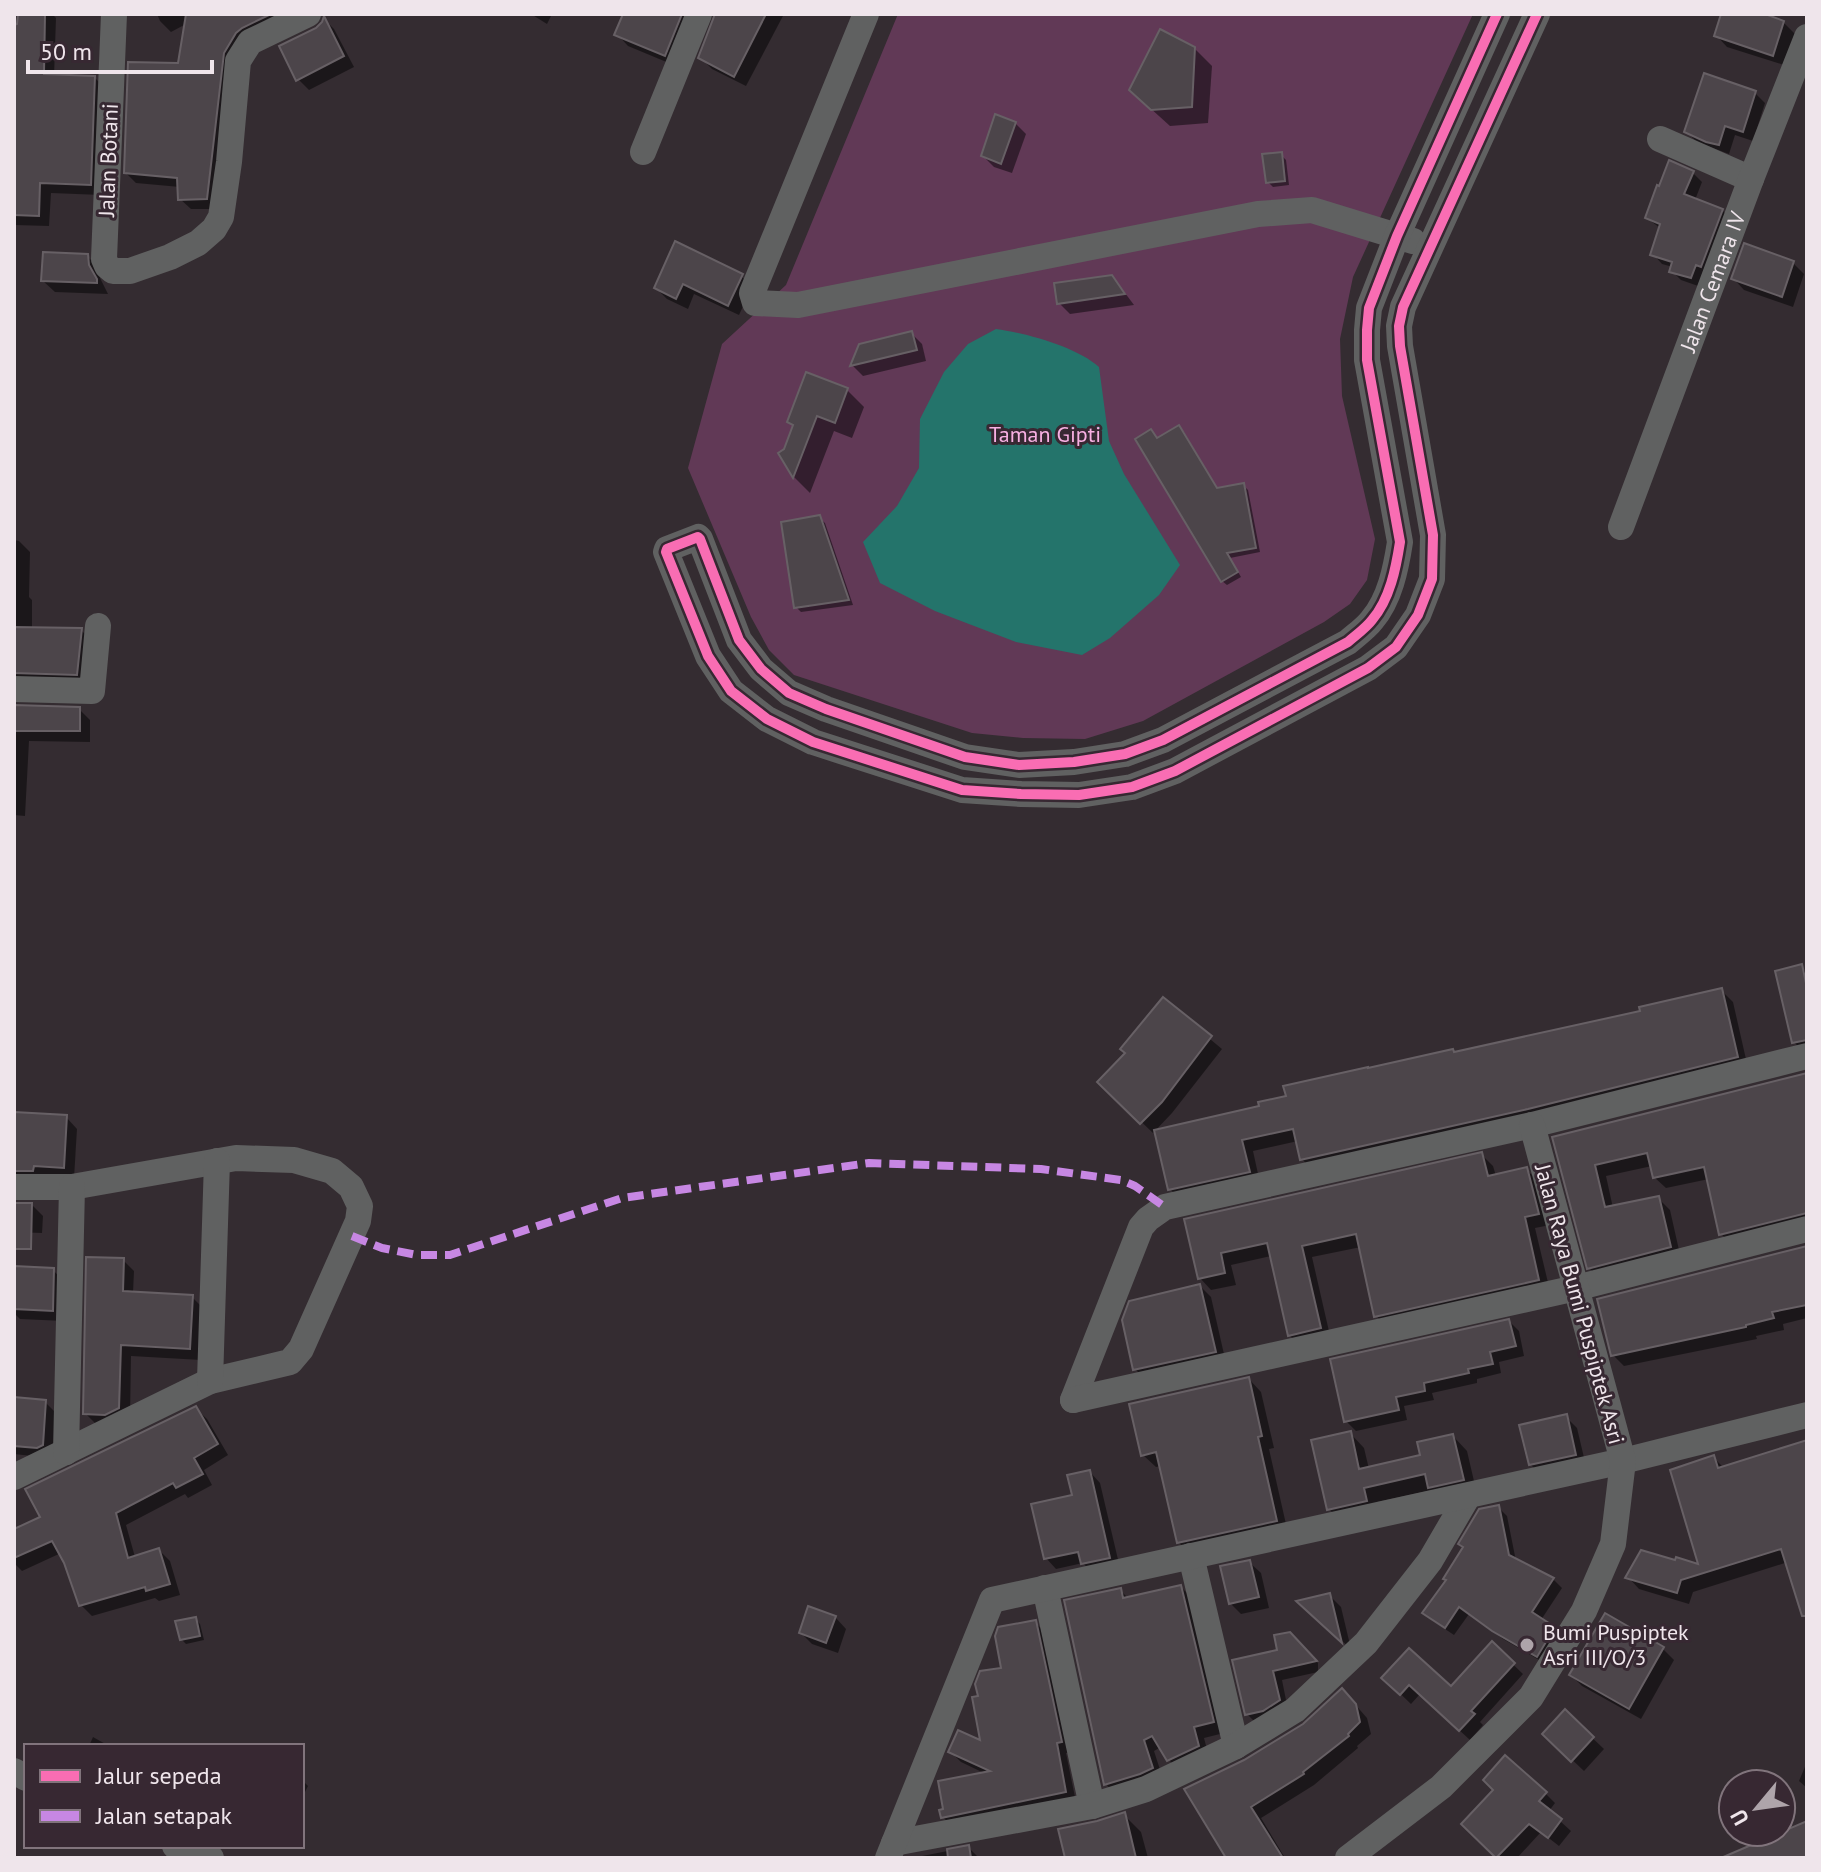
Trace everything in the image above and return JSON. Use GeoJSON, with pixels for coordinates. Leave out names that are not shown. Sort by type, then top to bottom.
{"type":"FeatureCollection","features":[{"type":"Feature","properties":{"kind":"street","name":"Jalan Botani"},"geometry":{"type":"LineString","coordinates":[[114,14],[104,259],[113,271],[130,271],[170,257],[198,243],[214,229],[221,217],[229,162],[238,61],[250,42],[308,14]]}},
{"type":"Feature","properties":{"kind":"street"},"geometry":{"type":"LineString","coordinates":[[643,152],[699,14]]}},
{"type":"Feature","properties":{"kind":"street"},"geometry":{"type":"LineString","coordinates":[[866,14],[752,293],[755,303],[798,305],[1258,214],[1312,210],[1432,246]]}},
{"type":"Feature","properties":{"kind":"street"},"geometry":{"type":"LineString","coordinates":[[1497,14],[1397,236],[1369,308],[1367,360],[1400,542],[1396,568],[1387,594],[1373,619],[1348,642],[1163,740],[1125,754],[1074,762],[1019,765],[965,757],[789,693],[761,669],[739,640],[698,537],[666,552],[708,656],[731,691],[767,719],[813,742],[962,790],[1079,795],[1132,787],[1175,771],[1368,668],[1396,647],[1418,615],[1432,579],[1433,535],[1400,346],[1399,326],[1403,307],[1537,14]]}},
{"type":"Feature","properties":{"kind":"street","name":"Jalan Cemara IV"},"geometry":{"type":"LineString","coordinates":[[1621,527],[1807,37]]}},
{"type":"Feature","properties":{"kind":"street"},"geometry":{"type":"LineString","coordinates":[[1660,139],[1751,179]]}},
{"type":"Feature","properties":{"kind":"street"},"geometry":{"type":"LineString","coordinates":[[14,689],[92,691],[98,626]]}},
{"type":"Feature","properties":{"kind":"street"},"geometry":{"type":"LineString","coordinates":[[1807,1056],[1532,1125],[1165,1207],[1141,1227],[1073,1400],[1576,1288],[1807,1229]]}},
{"type":"Feature","properties":{"kind":"street","name":"Jalan Raya Bumi Puspiptek Asri"},"geometry":{"type":"LineString","coordinates":[[1348,1858],[1441,1787],[1531,1697],[1584,1611],[1613,1544],[1623,1461],[1532,1125]]}},
{"type":"Feature","properties":{"kind":"street"},"geometry":{"type":"LineString","coordinates":[[14,1187],[72,1187],[236,1158],[294,1160],[332,1171],[351,1187],[360,1206],[358,1221],[301,1349],[290,1362],[210,1381],[14,1477]]}},
{"type":"Feature","properties":{"kind":"street"},"geometry":{"type":"LineString","coordinates":[[210,1381],[217,1161]]}},
{"type":"Feature","properties":{"kind":"street"},"geometry":{"type":"LineString","coordinates":[[66,1452],[72,1187]]}},
{"type":"Feature","properties":{"kind":"street"},"geometry":{"type":"LineString","coordinates":[[891,1850],[992,1600],[1623,1461],[1807,1415]]}},
{"type":"Feature","properties":{"kind":"street"},"geometry":{"type":"LineString","coordinates":[[891,1850],[1092,1806],[1146,1789],[1236,1746],[1295,1710],[1366,1643],[1430,1561],[1468,1496]]}},
{"type":"Feature","properties":{"kind":"street"},"geometry":{"type":"LineString","coordinates":[[1191,1556],[1236,1746]]}},
{"type":"Feature","properties":{"kind":"street"},"geometry":{"type":"LineString","coordinates":[[1045,1588],[1092,1806]]}},
{"type":"Feature","properties":{"kind":"street"},"geometry":{"type":"LineString","coordinates":[[181,1848],[211,1858]]}},
{"type":"Feature","properties":{"kind":"green space","name":"Taman Gipti"},"geometry":{"type":"Polygon","coordinates":[[[898,14],[1473,14],[1353,277],[1340,339],[1342,396],[1375,539],[1367,580],[1350,604],[1324,622],[1143,721],[1085,739],[972,733],[794,675],[769,650],[751,617],[688,468],[722,344],[786,285],[898,14]]]}},
{"type":"Feature","properties":{"kind":"shaded area"},"geometry":{"type":"Polygon","coordinates":[[[996,329],[1050,342],[1078,353],[1099,367],[1109,441],[1124,474],[1180,565],[1159,595],[1110,638],[1082,655],[1016,642],[935,611],[880,583],[863,542],[897,506],[919,468],[920,419],[944,372],[968,344],[996,329]]]}},
{"type":"Feature","properties":{"kind":"building"},"geometry":{"type":"Polygon","coordinates":[[[18,14],[45,14],[44,74],[95,76],[91,185],[40,183],[39,216],[14,215],[14,25],[17,24],[18,14]]]}},
{"type":"Feature","properties":{"kind":"building"},"geometry":{"type":"Polygon","coordinates":[[[186,14],[271,14],[242,28],[224,53],[207,199],[178,200],[177,178],[124,173],[128,62],[178,63],[186,14]]]}},
{"type":"Feature","properties":{"kind":"building"},"geometry":{"type":"Polygon","coordinates":[[[623,14],[682,14],[665,56],[614,35],[623,14]]]}},
{"type":"Feature","properties":{"kind":"building"},"geometry":{"type":"Polygon","coordinates":[[[715,14],[766,14],[734,77],[698,58],[715,14]]]}},
{"type":"Feature","properties":{"kind":"building"},"geometry":{"type":"Polygon","coordinates":[[[1721,14],[1765,14],[1784,21],[1773,56],[1714,36],[1721,14]]]}},
{"type":"Feature","properties":{"kind":"building"},"geometry":{"type":"Polygon","coordinates":[[[324,16],[344,56],[296,81],[279,46],[316,28],[324,16]]]}},
{"type":"Feature","properties":{"kind":"building"},"geometry":{"type":"Polygon","coordinates":[[[1160,29],[1195,47],[1192,107],[1151,110],[1129,90],[1160,29]]]}},
{"type":"Feature","properties":{"kind":"building"},"geometry":{"type":"Polygon","coordinates":[[[1704,73],[1756,91],[1743,132],[1725,126],[1719,145],[1684,132],[1704,73]]]}},
{"type":"Feature","properties":{"kind":"building"},"geometry":{"type":"Polygon","coordinates":[[[995,114],[1016,122],[1001,164],[981,156],[995,114]]]}},
{"type":"Feature","properties":{"kind":"building"},"geometry":{"type":"Polygon","coordinates":[[[1282,152],[1285,181],[1266,183],[1262,154],[1282,152]]]}},
{"type":"Feature","properties":{"kind":"building"},"geometry":{"type":"Polygon","coordinates":[[[1669,160],[1694,171],[1684,194],[1723,209],[1701,267],[1696,265],[1691,278],[1669,272],[1672,262],[1650,255],[1660,224],[1645,218],[1669,160]]]}},
{"type":"Feature","properties":{"kind":"building"},"geometry":{"type":"Polygon","coordinates":[[[675,241],[743,274],[728,306],[683,284],[676,299],[654,288],[675,241]]]}},
{"type":"Feature","properties":{"kind":"building"},"geometry":{"type":"Polygon","coordinates":[[[1744,243],[1794,261],[1782,297],[1731,279],[1744,243]]]}},
{"type":"Feature","properties":{"kind":"building"},"geometry":{"type":"Polygon","coordinates":[[[43,252],[88,254],[97,283],[41,281],[43,252]]]}},
{"type":"Feature","properties":{"kind":"building"},"geometry":{"type":"Polygon","coordinates":[[[1112,275],[1125,294],[1057,304],[1054,283],[1112,275]]]}},
{"type":"Feature","properties":{"kind":"building"},"geometry":{"type":"Polygon","coordinates":[[[912,331],[917,350],[850,366],[859,344],[912,331]]]}},
{"type":"Feature","properties":{"kind":"building"},"geometry":{"type":"Polygon","coordinates":[[[806,372],[848,388],[835,423],[817,416],[793,478],[778,453],[784,449],[793,425],[787,422],[806,372]]]}},
{"type":"Feature","properties":{"kind":"building"},"geometry":{"type":"Polygon","coordinates":[[[1179,425],[1217,488],[1244,483],[1256,548],[1227,553],[1238,572],[1221,582],[1135,439],[1151,429],[1157,438],[1179,425]]]}},
{"type":"Feature","properties":{"kind":"building"},"geometry":{"type":"Polygon","coordinates":[[[820,515],[849,600],[794,608],[781,522],[820,515]]]}},
{"type":"Feature","properties":{"kind":"building"},"geometry":{"type":"Polygon","coordinates":[[[14,627],[82,628],[77,675],[14,673],[14,627]]]}},
{"type":"Feature","properties":{"kind":"building"},"geometry":{"type":"Polygon","coordinates":[[[14,705],[80,707],[80,731],[14,731],[14,705]]]}},
{"type":"Feature","properties":{"kind":"building"},"geometry":{"type":"Polygon","coordinates":[[[1802,964],[1807,988],[1807,1040],[1792,1043],[1775,971],[1802,964]]]}},
{"type":"Feature","properties":{"kind":"building"},"geometry":{"type":"Polygon","coordinates":[[[1722,988],[1738,1057],[1528,1109],[1300,1160],[1293,1129],[1242,1140],[1250,1172],[1168,1190],[1154,1130],[1259,1106],[1258,1102],[1286,1096],[1283,1086],[1640,1011],[1639,1007],[1722,988]]]}},
{"type":"Feature","properties":{"kind":"building"},"geometry":{"type":"Polygon","coordinates":[[[1163,997],[1212,1036],[1162,1102],[1140,1124],[1097,1082],[1125,1053],[1120,1049],[1163,997]]]}},
{"type":"Feature","properties":{"kind":"building"},"geometry":{"type":"Polygon","coordinates":[[[1807,1073],[1807,1213],[1719,1235],[1704,1167],[1653,1178],[1647,1153],[1595,1165],[1605,1207],[1659,1196],[1671,1247],[1587,1269],[1552,1137],[1807,1073]]]}},
{"type":"Feature","properties":{"kind":"building"},"geometry":{"type":"Polygon","coordinates":[[[14,1112],[67,1115],[64,1168],[34,1166],[33,1171],[14,1171],[14,1112]]]}},
{"type":"Feature","properties":{"kind":"building"},"geometry":{"type":"Polygon","coordinates":[[[1482,1152],[1488,1176],[1527,1167],[1539,1214],[1525,1217],[1539,1280],[1374,1317],[1356,1234],[1302,1246],[1321,1328],[1288,1336],[1267,1243],[1221,1253],[1225,1273],[1198,1279],[1184,1219],[1482,1152]]]}},
{"type":"Feature","properties":{"kind":"building"},"geometry":{"type":"Polygon","coordinates":[[[14,1203],[32,1203],[31,1249],[14,1249],[14,1203]]]}},
{"type":"Feature","properties":{"kind":"building"},"geometry":{"type":"Polygon","coordinates":[[[1807,1246],[1807,1305],[1772,1312],[1774,1318],[1746,1327],[1611,1356],[1597,1299],[1807,1246]]]}},
{"type":"Feature","properties":{"kind":"building"},"geometry":{"type":"Polygon","coordinates":[[[86,1257],[124,1258],[123,1291],[193,1295],[190,1349],[121,1345],[119,1408],[105,1415],[83,1414],[86,1257]]]}},
{"type":"Feature","properties":{"kind":"building"},"geometry":{"type":"Polygon","coordinates":[[[14,1266],[54,1268],[53,1311],[14,1309],[14,1266]]]}},
{"type":"Feature","properties":{"kind":"building"},"geometry":{"type":"Polygon","coordinates":[[[1200,1284],[1216,1352],[1133,1370],[1122,1320],[1129,1301],[1200,1284]]]}},
{"type":"Feature","properties":{"kind":"building"},"geometry":{"type":"Polygon","coordinates":[[[1509,1319],[1516,1346],[1490,1352],[1493,1364],[1424,1383],[1425,1391],[1396,1397],[1399,1410],[1344,1422],[1330,1359],[1509,1319]]]}},
{"type":"Feature","properties":{"kind":"building"},"geometry":{"type":"Polygon","coordinates":[[[1249,1377],[1262,1436],[1258,1437],[1277,1521],[1177,1543],[1156,1452],[1141,1456],[1129,1404],[1249,1377]]]}},
{"type":"Feature","properties":{"kind":"building"},"geometry":{"type":"Polygon","coordinates":[[[14,1397],[46,1400],[43,1445],[37,1448],[14,1446],[14,1397]]]}},
{"type":"Feature","properties":{"kind":"building"},"geometry":{"type":"Polygon","coordinates":[[[196,1406],[218,1444],[194,1458],[203,1474],[176,1488],[173,1483],[116,1513],[128,1558],[159,1548],[170,1584],[146,1591],[145,1587],[79,1606],[64,1563],[52,1541],[14,1558],[14,1529],[40,1517],[25,1489],[196,1406]]]}},
{"type":"Feature","properties":{"kind":"building"},"geometry":{"type":"Polygon","coordinates":[[[1567,1414],[1576,1455],[1529,1465],[1519,1425],[1567,1414]]]}},
{"type":"Feature","properties":{"kind":"building"},"geometry":{"type":"Polygon","coordinates":[[[1351,1431],[1359,1469],[1420,1455],[1417,1442],[1453,1434],[1464,1480],[1428,1488],[1425,1474],[1364,1488],[1367,1501],[1327,1510],[1311,1440],[1351,1431]]]}},
{"type":"Feature","properties":{"kind":"building"},"geometry":{"type":"Polygon","coordinates":[[[1807,1440],[1807,1616],[1802,1616],[1781,1549],[1681,1580],[1677,1593],[1625,1578],[1641,1550],[1698,1564],[1670,1470],[1714,1455],[1718,1468],[1807,1440]]]}},
{"type":"Feature","properties":{"kind":"building"},"geometry":{"type":"Polygon","coordinates":[[[1090,1470],[1110,1558],[1081,1564],[1078,1552],[1044,1559],[1031,1504],[1072,1495],[1067,1475],[1090,1470]]]}},
{"type":"Feature","properties":{"kind":"building"},"geometry":{"type":"Polygon","coordinates":[[[1499,1505],[1509,1555],[1554,1578],[1532,1612],[1555,1627],[1537,1657],[1459,1607],[1445,1628],[1422,1613],[1446,1580],[1443,1579],[1463,1547],[1458,1544],[1479,1509],[1499,1505]]]}},
{"type":"Feature","properties":{"kind":"building"},"geometry":{"type":"Polygon","coordinates":[[[1250,1560],[1259,1597],[1229,1604],[1220,1566],[1250,1560]]]}},
{"type":"Feature","properties":{"kind":"building"},"geometry":{"type":"Polygon","coordinates":[[[1181,1585],[1214,1722],[1194,1727],[1199,1746],[1167,1761],[1152,1736],[1144,1740],[1153,1768],[1104,1785],[1064,1600],[1121,1588],[1123,1598],[1181,1585]]]}},
{"type":"Feature","properties":{"kind":"building"},"geometry":{"type":"Polygon","coordinates":[[[1330,1593],[1342,1643],[1296,1601],[1330,1593]]]}},
{"type":"Feature","properties":{"kind":"building"},"geometry":{"type":"Polygon","coordinates":[[[808,1606],[836,1616],[826,1643],[799,1633],[808,1606]]]}},
{"type":"Feature","properties":{"kind":"building"},"geometry":{"type":"Polygon","coordinates":[[[1605,1613],[1664,1647],[1629,1709],[1569,1675],[1605,1613]]]}},
{"type":"Feature","properties":{"kind":"building"},"geometry":{"type":"Polygon","coordinates":[[[196,1617],[200,1636],[180,1640],[175,1621],[196,1617]]]}},
{"type":"Feature","properties":{"kind":"building"},"geometry":{"type":"Polygon","coordinates":[[[1036,1620],[1062,1742],[1057,1743],[1066,1792],[941,1818],[939,1810],[943,1809],[938,1781],[990,1771],[948,1752],[958,1730],[980,1740],[972,1697],[978,1696],[975,1684],[980,1671],[1001,1668],[995,1636],[998,1627],[1036,1620]]]}},
{"type":"Feature","properties":{"kind":"building"},"geometry":{"type":"Polygon","coordinates":[[[1290,1632],[1317,1661],[1273,1671],[1280,1700],[1263,1711],[1245,1715],[1232,1660],[1277,1650],[1274,1635],[1290,1632]]]}},
{"type":"Feature","properties":{"kind":"building"},"geometry":{"type":"Polygon","coordinates":[[[1492,1641],[1515,1663],[1471,1711],[1475,1714],[1459,1731],[1409,1685],[1400,1695],[1381,1678],[1409,1648],[1451,1686],[1492,1641]]]}},
{"type":"Feature","properties":{"kind":"building"},"geometry":{"type":"Polygon","coordinates":[[[1342,1688],[1356,1704],[1360,1722],[1349,1736],[1304,1774],[1251,1807],[1283,1858],[1226,1858],[1184,1789],[1244,1760],[1303,1724],[1342,1688]]]}},
{"type":"Feature","properties":{"kind":"building"},"geometry":{"type":"Polygon","coordinates":[[[1565,1709],[1594,1737],[1571,1762],[1542,1734],[1565,1709]]]}},
{"type":"Feature","properties":{"kind":"building"},"geometry":{"type":"Polygon","coordinates":[[[1505,1755],[1547,1792],[1539,1801],[1562,1819],[1548,1838],[1529,1824],[1496,1858],[1461,1824],[1493,1790],[1483,1780],[1505,1755]]]}},
{"type":"Feature","properties":{"kind":"building"},"geometry":{"type":"Polygon","coordinates":[[[1125,1812],[1136,1858],[1065,1858],[1058,1829],[1125,1812]]]}},
{"type":"Feature","properties":{"kind":"building"},"geometry":{"type":"Polygon","coordinates":[[[1807,1821],[1807,1858],[1721,1858],[1744,1848],[1797,1848],[1797,1825],[1807,1821]]]}},
{"type":"Feature","properties":{"kind":"building"},"geometry":{"type":"Polygon","coordinates":[[[969,1845],[971,1858],[948,1858],[947,1849],[969,1845]]]}},
{"type":"Feature","properties":{"kind":"marked path"},"geometry":{"type":"LineString","coordinates":[[352,1236],[382,1248],[417,1255],[450,1255],[622,1198],[869,1163],[1041,1169],[1121,1180],[1165,1207]]}},
{"type":"Feature","properties":{"kind":"cycle path"},"geometry":{"type":"LineString","coordinates":[[1497,14],[1397,236],[1369,308],[1367,360],[1400,542],[1388,593],[1364,629],[1348,642],[1163,740],[1125,754],[1074,762],[1019,765],[965,757],[789,693],[761,669],[739,640],[698,537],[666,552],[708,656],[731,691],[767,719],[813,742],[962,790],[1079,795],[1132,787],[1175,771],[1368,668],[1396,647],[1418,615],[1432,579],[1433,535],[1400,346],[1399,326],[1403,307],[1537,14]]}},
{"type":"Feature","properties":{"kind":"place","name":"Bumi Puspiptek Asri III/O/3"},"geometry":{"type":"Point","coordinates":[1527,1645]}}]}
